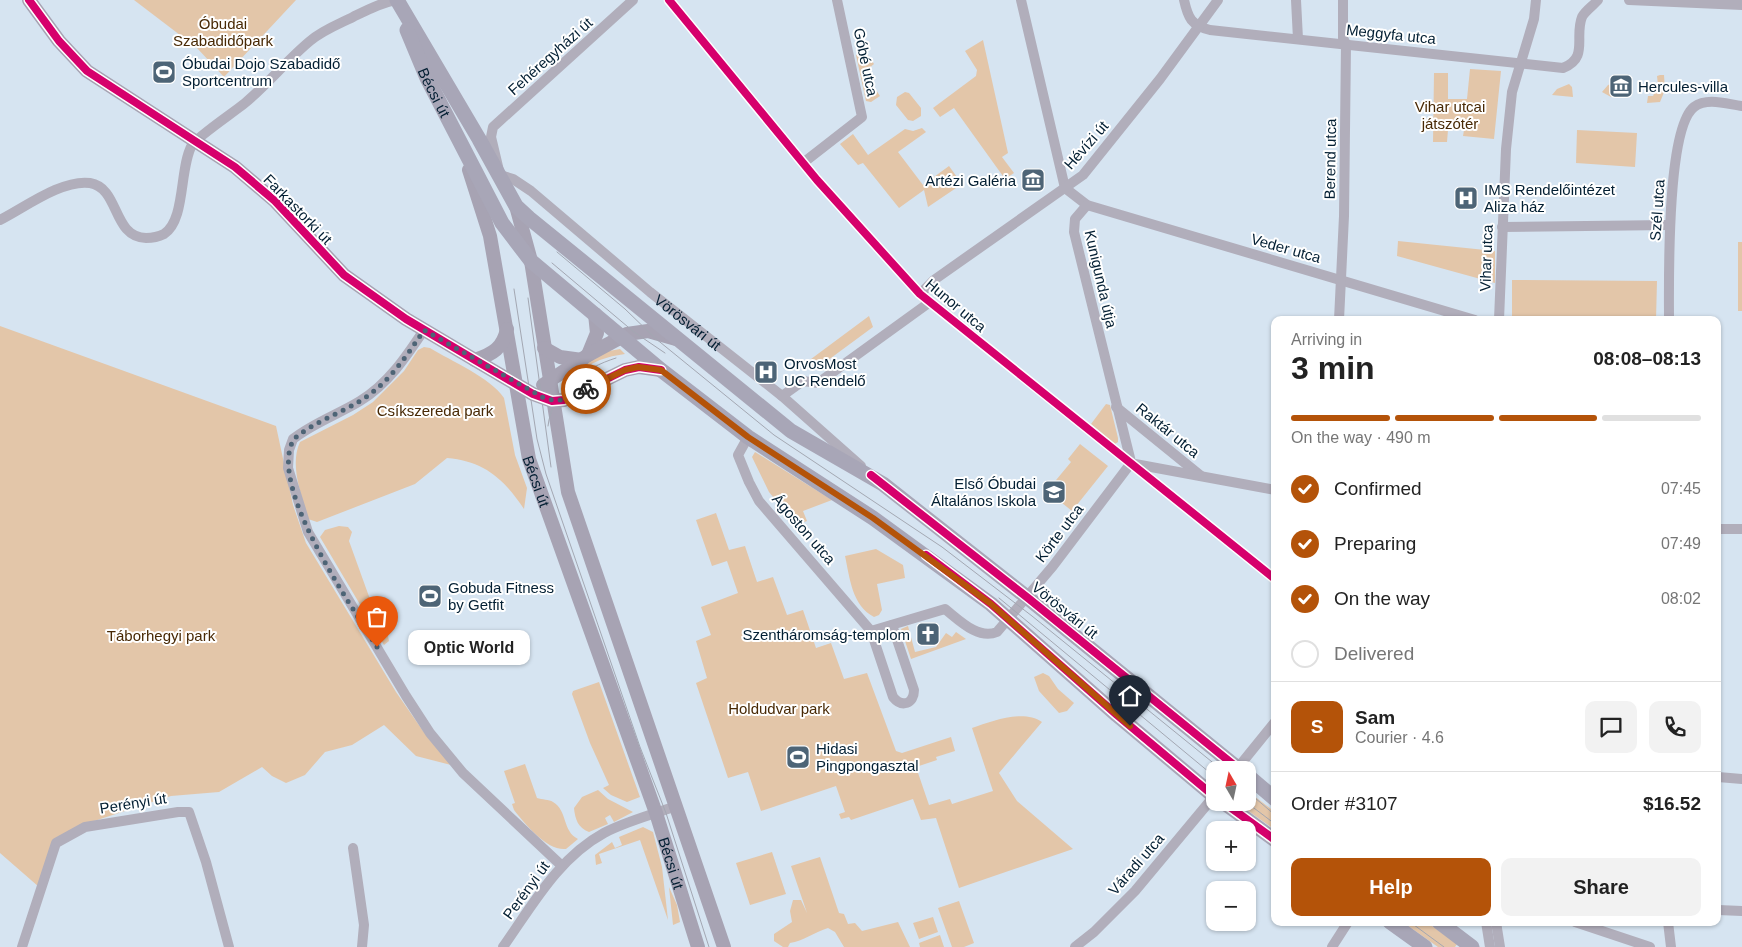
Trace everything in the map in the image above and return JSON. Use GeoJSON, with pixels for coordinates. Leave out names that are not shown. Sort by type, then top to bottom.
{"type":"FeatureCollection","features":[{"type":"Feature","properties":{"kind":"main road","name":"Farkastorki út"},"geometry":{"type":"LineString","coordinates":[[29,0],[59,41],[87,71],[195,140],[252,180],[344,275],[424,330],[533,394],[552,401]]}},
{"type":"Feature","properties":{"kind":"main road","name":"Bécsi út"},"geometry":{"type":"LineString","coordinates":[[398,3],[418,59],[459,140],[484,212],[532,468],[656,813],[698,947]]}},
{"type":"Feature","properties":{"kind":"main road","name":"Bécsi út"},"geometry":{"type":"LineString","coordinates":[[398,3],[500,175],[516,206],[531,261],[568,492],[724,947]]}},
{"type":"Feature","properties":{"kind":"main road"},"geometry":{"type":"LineString","coordinates":[[459,140],[502,223],[531,261],[661,370],[748,437],[873,518],[933,561],[1008,620],[1206,789]]}},
{"type":"Feature","properties":{"kind":"main road","name":"Vörösvári út"},"geometry":{"type":"LineString","coordinates":[[516,206],[676,339],[791,431],[871,475],[1028,598],[1228,761]]}},
{"type":"Feature","properties":{"kind":"main road"},"geometry":{"type":"LineString","coordinates":[[544,348],[560,357],[585,358],[597,333],[595,314]]}},
{"type":"Feature","properties":{"kind":"main road"},"geometry":{"type":"LineString","coordinates":[[475,360],[496,351],[502,344],[507,328]]}},
{"type":"Feature","properties":{"kind":"main road","name":"Vörösvári út"},"geometry":{"type":"LineString","coordinates":[[520,409],[549,380],[622,336],[648,331],[676,339]]}},
{"type":"Feature","properties":{"kind":"main road"},"geometry":{"type":"LineString","coordinates":[[552,401],[564,400],[625,370],[638,367],[661,370]]}},
{"type":"Feature","properties":{"kind":"main road"},"geometry":{"type":"LineString","coordinates":[[515,382],[535,383],[549,380]]}},
{"type":"Feature","properties":{"kind":"main road","name":"Vörösvári út"},"geometry":{"type":"LineString","coordinates":[[1256,784],[1271,796]]}},
{"type":"Feature","properties":{"kind":"main road"},"geometry":{"type":"LineString","coordinates":[[1256,792],[1271,801]]}},
{"type":"Feature","properties":{"kind":"main road"},"geometry":{"type":"LineString","coordinates":[[1235,811],[1271,837]]}},
{"type":"Feature","properties":{"kind":"main road"},"geometry":{"type":"LineString","coordinates":[[1396,926],[1425,947]]}},
{"type":"Feature","properties":{"kind":"main road"},"geometry":{"type":"LineString","coordinates":[[1444,926],[1472,947]]}},
{"type":"Feature","properties":{"kind":"street","name":"Fehéregyházi út"},"geometry":{"type":"LineString","coordinates":[[491,136],[493,127],[633,0]]}},
{"type":"Feature","properties":{"kind":"street","name":"Hunor utca"},"geometry":{"type":"LineString","coordinates":[[669,0],[803,163],[920,294],[1271,576]]}},
{"type":"Feature","properties":{"kind":"street","name":"Góbé utca"},"geometry":{"type":"LineString","coordinates":[[803,163],[862,117],[837,0]]}},
{"type":"Feature","properties":{"kind":"street"},"geometry":{"type":"LineString","coordinates":[[1021,0],[1065,188],[1087,205]]}},
{"type":"Feature","properties":{"kind":"street"},"geometry":{"type":"LineString","coordinates":[[1184,0],[1190,19],[1198,27]]}},
{"type":"Feature","properties":{"kind":"street","name":"Hévízi út"},"geometry":{"type":"LineString","coordinates":[[920,294],[934,280],[1083,175],[1160,80],[1218,0]]}},
{"type":"Feature","properties":{"kind":"street"},"geometry":{"type":"LineString","coordinates":[[1296,0],[1298,39]]}},
{"type":"Feature","properties":{"kind":"street","name":"Berend utca"},"geometry":{"type":"LineString","coordinates":[[1339,316],[1344,216],[1346,44],[1343,38],[1343,0]]}},
{"type":"Feature","properties":{"kind":"street","name":"Vihar utca"},"geometry":{"type":"LineString","coordinates":[[1497,316],[1512,92],[1534,19],[1536,0]]}},
{"type":"Feature","properties":{"kind":"street","name":"Meggyfa utca"},"geometry":{"type":"LineString","coordinates":[[1198,27],[1563,68],[1573,65],[1578,57],[1582,17],[1598,0]]}},
{"type":"Feature","properties":{"kind":"street"},"geometry":{"type":"LineString","coordinates":[[1629,0],[1742,5]]}},
{"type":"Feature","properties":{"kind":"street"},"geometry":{"type":"LineString","coordinates":[[0,220],[61,188],[71,184],[91,183],[106,193],[121,222],[130,233],[144,238],[159,236],[169,230],[175,220],[188,156],[195,140],[250,99],[312,39],[382,2],[398,3]]}},
{"type":"Feature","properties":{"kind":"street","name":"Szél utca"},"geometry":{"type":"LineString","coordinates":[[1669,316],[1669,226],[1673,182],[1683,130],[1695,106],[1710,102],[1742,106]]}},
{"type":"Feature","properties":{"kind":"street","name":"Bécsi út"},"geometry":{"type":"LineString","coordinates":[[491,136],[500,175]]}},
{"type":"Feature","properties":{"kind":"street","name":"Vörösvári út"},"geometry":{"type":"LineString","coordinates":[[500,175],[519,182],[650,292],[782,396],[871,475]]}},
{"type":"Feature","properties":{"kind":"street","name":"Veder utca"},"geometry":{"type":"LineString","coordinates":[[1087,205],[1462,316]]}},
{"type":"Feature","properties":{"kind":"street","name":"Kunigunda útja"},"geometry":{"type":"LineString","coordinates":[[1087,205],[1075,219],[1074,232],[1131,463]]}},
{"type":"Feature","properties":{"kind":"street"},"geometry":{"type":"LineString","coordinates":[[1502,227],[1669,226]]}},
{"type":"Feature","properties":{"kind":"street"},"geometry":{"type":"LineString","coordinates":[[782,396],[803,381],[818,383],[930,302]]}},
{"type":"Feature","properties":{"kind":"street"},"geometry":{"type":"LineString","coordinates":[[424,330],[397,370],[378,388],[362,400],[294,439],[287,460],[290,478],[308,532],[430,733],[476,786],[562,866]]}},
{"type":"Feature","properties":{"kind":"street","name":"Raktár utca"},"geometry":{"type":"LineString","coordinates":[[1116,407],[1201,476]]}},
{"type":"Feature","properties":{"kind":"street","name":"Ágoston utca"},"geometry":{"type":"LineString","coordinates":[[748,437],[738,455],[759,501],[871,632],[893,697],[897,702],[904,704],[910,702],[914,696],[914,690],[892,625]]}},
{"type":"Feature","properties":{"kind":"street","name":"Raktár utca"},"geometry":{"type":"LineString","coordinates":[[1131,463],[1271,489]]}},
{"type":"Feature","properties":{"kind":"street","name":"Körte utca"},"geometry":{"type":"LineString","coordinates":[[1008,620],[1028,598],[1131,463]]}},
{"type":"Feature","properties":{"kind":"street"},"geometry":{"type":"LineString","coordinates":[[1721,529],[1742,529]]}},
{"type":"Feature","properties":{"kind":"street"},"geometry":{"type":"LineString","coordinates":[[871,632],[945,609],[974,631],[988,635],[1000,630],[1008,620]]}},
{"type":"Feature","properties":{"kind":"street"},"geometry":{"type":"LineString","coordinates":[[1247,761],[1271,728]]}},
{"type":"Feature","properties":{"kind":"street"},"geometry":{"type":"LineString","coordinates":[[1721,777],[1742,779]]}},
{"type":"Feature","properties":{"kind":"street","name":"Perényi út"},"geometry":{"type":"LineString","coordinates":[[503,947],[550,878],[562,866],[604,834],[676,806]]}},
{"type":"Feature","properties":{"kind":"street","name":"Váradi utca"},"geometry":{"type":"LineString","coordinates":[[1075,947],[1090,936],[1135,890],[1206,810]]}},
{"type":"Feature","properties":{"kind":"street","name":"Perényi út"},"geometry":{"type":"LineString","coordinates":[[22,947],[56,843],[85,827],[178,812],[189,812],[206,862],[229,947]]}},
{"type":"Feature","properties":{"kind":"street"},"geometry":{"type":"LineString","coordinates":[[353,848],[364,925],[362,947]]}},
{"type":"Feature","properties":{"kind":"street"},"geometry":{"type":"LineString","coordinates":[[1721,910],[1742,911]]}},
{"type":"Feature","properties":{"kind":"street"},"geometry":{"type":"LineString","coordinates":[[1332,947],[1345,926]]}},
{"type":"Feature","properties":{"kind":"street"},"geometry":{"type":"LineString","coordinates":[[1487,926],[1490,947]]}},
{"type":"Feature","properties":{"kind":"street"},"geometry":{"type":"LineString","coordinates":[[1497,926],[1500,947]]}},
{"type":"Feature","properties":{"kind":"street"},"geometry":{"type":"LineString","coordinates":[[1587,926],[1650,947]]}},
{"type":"Feature","properties":{"kind":"street"},"geometry":{"type":"LineString","coordinates":[[1668,926],[1671,947]]}},
{"type":"Feature","properties":{"kind":"green space","name":"Óbudai Szabadidőpark"},"geometry":{"type":"Polygon","coordinates":[[[134,0],[296,0],[224,77],[197,48],[134,0]]]}},
{"type":"Feature","properties":{"kind":"green space"},"geometry":{"type":"Polygon","coordinates":[[[983,40],[1008,153],[1002,157],[1014,173],[1005,179],[954,108],[940,117],[933,108],[976,76],[977,70],[965,51],[983,40]]]}},
{"type":"Feature","properties":{"kind":"green space"},"geometry":{"type":"Polygon","coordinates":[[[864,50],[874,64],[864,72],[880,96],[871,102],[866,101],[856,55],[864,50]]]}},
{"type":"Feature","properties":{"kind":"green space","name":"Vihar utcai játszótér"},"geometry":{"type":"Polygon","coordinates":[[[1470,69],[1501,71],[1494,139],[1463,136],[1464,130],[1448,130],[1447,142],[1433,142],[1434,73],[1448,73],[1448,99],[1467,99],[1470,69]]]}},
{"type":"Feature","properties":{"kind":"green space"},"geometry":{"type":"Polygon","coordinates":[[[1664,75],[1665,90],[1660,102],[1647,103],[1648,96],[1653,96],[1658,85],[1657,76],[1664,75]]]}},
{"type":"Feature","properties":{"kind":"green space"},"geometry":{"type":"Polygon","coordinates":[[[1623,79],[1626,87],[1623,95],[1611,97],[1602,92],[1608,85],[1623,79]]]}},
{"type":"Feature","properties":{"kind":"green space"},"geometry":{"type":"Polygon","coordinates":[[[1569,84],[1572,87],[1573,97],[1552,95],[1557,89],[1569,84]]]}},
{"type":"Feature","properties":{"kind":"green space"},"geometry":{"type":"Polygon","coordinates":[[[905,92],[909,93],[921,108],[921,116],[913,121],[908,120],[896,105],[897,97],[905,92]]]}},
{"type":"Feature","properties":{"kind":"green space"},"geometry":{"type":"Polygon","coordinates":[[[922,128],[926,132],[898,152],[923,185],[949,166],[962,184],[928,207],[924,190],[899,208],[863,163],[858,165],[840,144],[853,134],[868,155],[905,129],[913,131],[922,128]]]}},
{"type":"Feature","properties":{"kind":"green space"},"geometry":{"type":"Polygon","coordinates":[[[1577,130],[1637,133],[1635,167],[1576,163],[1577,130]]]}},
{"type":"Feature","properties":{"kind":"green space"},"geometry":{"type":"Polygon","coordinates":[[[1398,241],[1495,251],[1495,283],[1397,256],[1398,241]]]}},
{"type":"Feature","properties":{"kind":"green space"},"geometry":{"type":"Polygon","coordinates":[[[1738,242],[1742,242],[1742,311],[1738,311],[1738,242]]]}},
{"type":"Feature","properties":{"kind":"green space"},"geometry":{"type":"Polygon","coordinates":[[[1512,280],[1657,281],[1656,316],[1512,316],[1512,280]]]}},
{"type":"Feature","properties":{"kind":"green space"},"geometry":{"type":"Polygon","coordinates":[[[869,316],[873,327],[816,369],[807,362],[869,316]]]}},
{"type":"Feature","properties":{"kind":"green space","name":"Táborhegyi park"},"geometry":{"type":"Polygon","coordinates":[[[0,326],[276,426],[293,505],[306,543],[396,692],[423,731],[451,765],[416,756],[384,725],[352,745],[325,752],[305,775],[286,783],[272,776],[262,767],[219,792],[171,796],[85,824],[54,841],[39,887],[0,853],[0,326]]]}},
{"type":"Feature","properties":{"kind":"green space","name":"Csíkszereda park"},"geometry":{"type":"Polygon","coordinates":[[[424,347],[430,348],[480,376],[498,390],[504,398],[515,455],[527,488],[524,509],[501,480],[492,473],[472,463],[447,458],[415,484],[317,522],[308,519],[296,471],[297,451],[300,442],[353,415],[373,402],[404,371],[418,350],[424,347]]]}},
{"type":"Feature","properties":{"kind":"green space"},"geometry":{"type":"Polygon","coordinates":[[[620,349],[625,354],[600,360],[585,368],[566,385],[565,377],[604,352],[620,349]]]}},
{"type":"Feature","properties":{"kind":"green space"},"geometry":{"type":"Polygon","coordinates":[[[1106,404],[1110,405],[1118,438],[1118,442],[1115,444],[1091,424],[1106,404]]]}},
{"type":"Feature","properties":{"kind":"green space"},"geometry":{"type":"Polygon","coordinates":[[[1080,444],[1108,466],[1072,511],[1047,491],[1071,462],[1068,459],[1080,444]]]}},
{"type":"Feature","properties":{"kind":"green space"},"geometry":{"type":"Polygon","coordinates":[[[755,452],[832,500],[803,511],[807,521],[796,525],[769,492],[752,457],[755,452]]]}},
{"type":"Feature","properties":{"kind":"green space","name":"Holdudvar park"},"geometry":{"type":"Polygon","coordinates":[[[716,513],[729,550],[745,546],[757,582],[773,577],[787,615],[803,610],[816,648],[831,643],[844,679],[867,673],[896,751],[902,753],[951,737],[955,751],[936,757],[937,760],[916,767],[929,805],[950,799],[952,804],[993,791],[972,728],[1017,716],[1026,716],[1042,722],[999,773],[1017,801],[1073,849],[959,888],[936,818],[921,820],[913,799],[851,820],[849,817],[841,819],[839,814],[845,812],[836,786],[761,811],[748,772],[728,778],[696,683],[707,678],[696,641],[711,635],[701,607],[738,593],[727,561],[712,566],[696,520],[716,513]]]}},
{"type":"Feature","properties":{"kind":"green space"},"geometry":{"type":"Polygon","coordinates":[[[339,526],[348,527],[352,532],[349,541],[371,602],[384,616],[389,641],[384,645],[320,537],[325,530],[339,526]]]}},
{"type":"Feature","properties":{"kind":"green space"},"geometry":{"type":"Polygon","coordinates":[[[876,549],[903,565],[905,578],[877,584],[882,610],[879,615],[874,617],[861,606],[856,598],[845,556],[876,549]]]}},
{"type":"Feature","properties":{"kind":"green space"},"geometry":{"type":"Polygon","coordinates":[[[908,626],[915,652],[936,647],[946,633],[952,637],[956,632],[966,639],[911,659],[901,629],[908,626]]]}},
{"type":"Feature","properties":{"kind":"green space"},"geometry":{"type":"Polygon","coordinates":[[[1043,673],[1049,676],[1058,689],[1074,703],[1067,711],[1059,713],[1039,691],[1034,677],[1043,673]]]}},
{"type":"Feature","properties":{"kind":"green space"},"geometry":{"type":"Polygon","coordinates":[[[599,682],[640,797],[627,802],[611,795],[603,788],[609,785],[590,743],[572,694],[573,691],[599,682]]]}},
{"type":"Feature","properties":{"kind":"green space"},"geometry":{"type":"Polygon","coordinates":[[[525,764],[537,798],[551,801],[558,806],[569,831],[578,839],[566,849],[551,846],[537,836],[514,810],[512,804],[515,803],[504,771],[525,764]]]}},
{"type":"Feature","properties":{"kind":"green space"},"geometry":{"type":"Polygon","coordinates":[[[598,790],[608,799],[633,812],[614,822],[610,815],[605,818],[608,824],[589,832],[578,823],[574,808],[582,797],[598,790]]]}},
{"type":"Feature","properties":{"kind":"green space"},"geometry":{"type":"Polygon","coordinates":[[[1256,798],[1271,809],[1271,827],[1248,811],[1256,811],[1256,798]]]}},
{"type":"Feature","properties":{"kind":"green space"},"geometry":{"type":"Polygon","coordinates":[[[643,827],[653,832],[662,867],[668,920],[640,840],[599,854],[602,863],[596,865],[595,855],[612,842],[615,848],[622,845],[619,837],[643,827]]]}},
{"type":"Feature","properties":{"kind":"green space"},"geometry":{"type":"Polygon","coordinates":[[[772,852],[786,894],[750,905],[736,863],[772,852]]]}},
{"type":"Feature","properties":{"kind":"green space"},"geometry":{"type":"Polygon","coordinates":[[[820,857],[839,913],[844,914],[848,924],[855,923],[862,931],[898,922],[910,947],[844,947],[835,932],[828,928],[790,943],[788,947],[783,947],[774,941],[774,934],[792,922],[790,911],[793,900],[801,900],[807,913],[791,866],[820,857]]]}},
{"type":"Feature","properties":{"kind":"green space"},"geometry":{"type":"Polygon","coordinates":[[[669,887],[677,905],[680,922],[673,925],[669,887]]]}},
{"type":"Feature","properties":{"kind":"green space"},"geometry":{"type":"Polygon","coordinates":[[[959,901],[974,943],[964,947],[952,947],[938,908],[959,901]]]}},
{"type":"Feature","properties":{"kind":"green space"},"geometry":{"type":"Polygon","coordinates":[[[933,917],[938,932],[919,939],[913,923],[933,917]]]}},
{"type":"Feature","properties":{"kind":"green space"},"geometry":{"type":"Polygon","coordinates":[[[1408,926],[1432,926],[1457,944],[1455,947],[1438,947],[1408,926]]]}},
{"type":"Feature","properties":{"kind":"green space"},"geometry":{"type":"Polygon","coordinates":[[[940,935],[944,947],[920,947],[919,943],[940,935]]]}},
{"type":"Feature","properties":{"kind":"tram line"},"geometry":{"type":"LineString","coordinates":[[557,252],[625,309],[655,338],[774,435],[942,547],[1032,616],[1211,761]]}},
{"type":"Feature","properties":{"kind":"tram line"},"geometry":{"type":"LineString","coordinates":[[552,263],[634,332],[665,353]]}},
{"type":"Feature","properties":{"kind":"tram line"},"geometry":{"type":"LineString","coordinates":[[514,289],[537,439],[546,474],[640,747],[666,813],[709,947]]}},
{"type":"Feature","properties":{"kind":"tram line"},"geometry":{"type":"LineString","coordinates":[[528,298],[551,467]]}},
{"type":"Feature","properties":{"kind":"tram line"},"geometry":{"type":"LineString","coordinates":[[548,426],[551,413],[563,391],[581,374],[616,358]]}},
{"type":"Feature","properties":{"kind":"tram line"},"geometry":{"type":"LineString","coordinates":[[999,598],[1206,770]]}},
{"type":"Feature","properties":{"kind":"tram line"},"geometry":{"type":"LineString","coordinates":[[1256,799],[1271,812]]}},
{"type":"Feature","properties":{"kind":"tram line"},"geometry":{"type":"LineString","coordinates":[[1256,810],[1271,821]]}},
{"type":"Feature","properties":{"kind":"tram line"},"geometry":{"type":"LineString","coordinates":[[1415,926],[1444,947]]}},
{"type":"Feature","properties":{"kind":"cycle path"},"geometry":{"type":"LineString","coordinates":[[29,0],[59,41],[87,71],[235,167],[275,201],[344,275],[406,319],[533,394],[552,401],[564,400],[625,370],[639,367],[661,370]]}},
{"type":"Feature","properties":{"kind":"cycle path"},"geometry":{"type":"LineString","coordinates":[[669,0],[817,180],[920,294],[1271,576]]}},
{"type":"Feature","properties":{"kind":"cycle path"},"geometry":{"type":"LineString","coordinates":[[871,475],[1028,598],[1229,761]]}},
{"type":"Feature","properties":{"kind":"cycle path"},"geometry":{"type":"LineString","coordinates":[[926,555],[991,604],[1117,715],[1206,789]]}},
{"type":"Feature","properties":{"kind":"cycle path"},"geometry":{"type":"LineString","coordinates":[[1235,811],[1271,837]]}},
{"type":"Feature","properties":{"kind":"way so far"},"geometry":{"type":"LineString","coordinates":[[377,647],[308,532],[288,468],[288,450],[294,439],[301,433],[362,400],[378,388],[397,370],[424,330],[533,394],[552,401],[564,400],[586,389]]}},
{"type":"Feature","properties":{"kind":"place","name":"Óbudai Dojo Szabadidő Sportcentrum"},"geometry":{"type":"Point","coordinates":[164,72]}},
{"type":"Feature","properties":{"kind":"place","name":"Hercules-villa"},"geometry":{"type":"Point","coordinates":[1621,86]}},
{"type":"Feature","properties":{"kind":"place","name":"Artézi Galéria"},"geometry":{"type":"Point","coordinates":[1033,180]}},
{"type":"Feature","properties":{"kind":"place","name":"IMS Rendelőintézet Aliza ház"},"geometry":{"type":"Point","coordinates":[1466,198]}},
{"type":"Feature","properties":{"kind":"place","name":"OrvosMost UC Rendelő"},"geometry":{"type":"Point","coordinates":[766,372]}},
{"type":"Feature","properties":{"kind":"place","name":"Első Óbudai Általános Iskola"},"geometry":{"type":"Point","coordinates":[1054,492]}},
{"type":"Feature","properties":{"kind":"place","name":"Gobuda Fitness by Getfit"},"geometry":{"type":"Point","coordinates":[430,596]}},
{"type":"Feature","properties":{"kind":"place","name":"Szentháromság-templom"},"geometry":{"type":"Point","coordinates":[928,634]}},
{"type":"Feature","properties":{"kind":"place","name":"Optic World"},"geometry":{"type":"Point","coordinates":[377,647]}},
{"type":"Feature","properties":{"kind":"place","name":"Hidasi Pingpongasztal"},"geometry":{"type":"Point","coordinates":[798,757]}},
{"type":"Feature","properties":{"kind":"route"},"geometry":{"type":"LineString","coordinates":[[586,389],[617,372],[638,367],[661,370],[748,437],[873,518],[991,604],[1130,726]]}}]}
